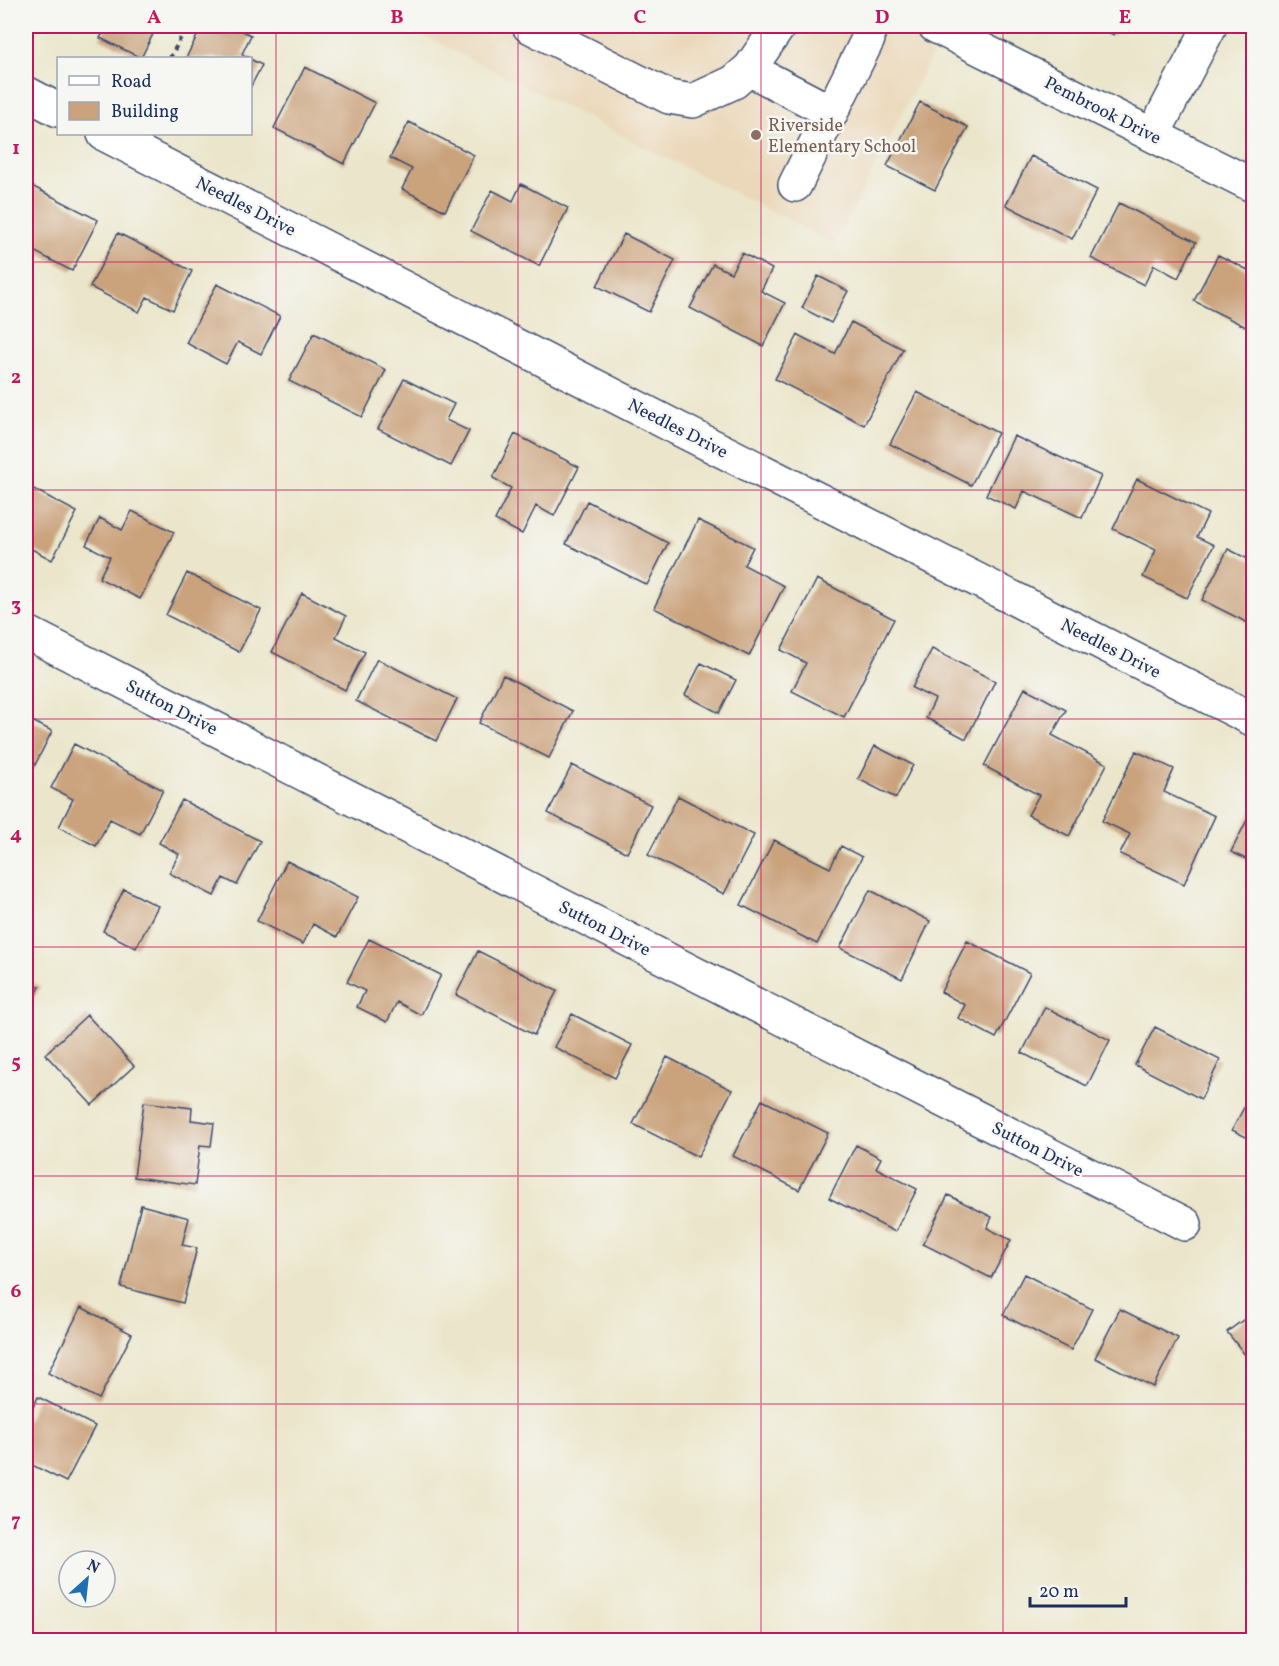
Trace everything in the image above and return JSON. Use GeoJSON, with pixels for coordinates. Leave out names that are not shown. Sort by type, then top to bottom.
{"type":"FeatureCollection","features":[{"type":"Feature","properties":{"kind":"street"},"geometry":{"type":"LineString","coordinates":[[529,26],[669,97],[693,101],[734,82],[749,69],[779,26]]}},
{"type":"Feature","properties":{"kind":"street"},"geometry":{"type":"LineString","coordinates":[[1153,135],[1210,26]]}},
{"type":"Feature","properties":{"kind":"street","name":"Pembrook Drive"},"geometry":{"type":"LineString","coordinates":[[943,30],[1254,186]]}},
{"type":"Feature","properties":{"kind":"street"},"geometry":{"type":"LineString","coordinates":[[795,185],[868,39]]}},
{"type":"Feature","properties":{"kind":"street"},"geometry":{"type":"LineString","coordinates":[[749,69],[831,112]]}},
{"type":"Feature","properties":{"kind":"street"},"geometry":{"type":"LineString","coordinates":[[26,93],[57,109]]}},
{"type":"Feature","properties":{"kind":"street","name":"Needles Drive"},"geometry":{"type":"LineString","coordinates":[[106,135],[688,434],[1254,720]]}},
{"type":"Feature","properties":{"kind":"street","name":"Sutton Drive"},"geometry":{"type":"LineString","coordinates":[[26,632],[1185,1224]]}},
{"type":"Feature","properties":{"kind":"path"},"geometry":{"type":"LineString","coordinates":[[171,57],[187,26]]}},
{"type":"Feature","properties":{"kind":"shaded area","name":"Riverside Elementary School"},"geometry":{"type":"Polygon","coordinates":[[[406,26],[947,26],[835,244],[406,26]]]}},
{"type":"Feature","properties":{"kind":"building"},"geometry":{"type":"Polygon","coordinates":[[[107,26],[157,26],[142,57],[100,38],[107,26]]]}},
{"type":"Feature","properties":{"kind":"building"},"geometry":{"type":"Polygon","coordinates":[[[202,26],[232,26],[251,35],[242,54],[248,57],[186,57],[202,26]]]}},
{"type":"Feature","properties":{"kind":"building"},"geometry":{"type":"Polygon","coordinates":[[[1094,26],[1119,26],[1114,35],[1094,26]]]}},
{"type":"Feature","properties":{"kind":"building"},"geometry":{"type":"Polygon","coordinates":[[[252,60],[262,65],[252,84],[252,60]]]}},
{"type":"Feature","properties":{"kind":"building"},"geometry":{"type":"Polygon","coordinates":[[[305,67],[375,103],[344,164],[274,128],[305,67]]]}},
{"type":"Feature","properties":{"kind":"building"},"geometry":{"type":"Polygon","coordinates":[[[920,102],[968,127],[935,190],[887,166],[920,102]]]}},
{"type":"Feature","properties":{"kind":"building"},"geometry":{"type":"Polygon","coordinates":[[[409,122],[474,155],[445,211],[402,189],[412,169],[390,158],[409,122]]]}},
{"type":"Feature","properties":{"kind":"building"},"geometry":{"type":"Polygon","coordinates":[[[1031,156],[1097,190],[1072,239],[1006,205],[1031,156]]]}},
{"type":"Feature","properties":{"kind":"building"},"geometry":{"type":"Polygon","coordinates":[[[26,183],[98,220],[72,271],[26,247],[26,183]]]}},
{"type":"Feature","properties":{"kind":"building"},"geometry":{"type":"Polygon","coordinates":[[[521,184],[568,208],[539,266],[471,231],[492,190],[513,201],[521,184]]]}},
{"type":"Feature","properties":{"kind":"building"},"geometry":{"type":"Polygon","coordinates":[[[1119,203],[1196,242],[1178,278],[1154,265],[1144,285],[1091,258],[1119,203]]]}},
{"type":"Feature","properties":{"kind":"building"},"geometry":{"type":"Polygon","coordinates":[[[118,233],[192,271],[173,310],[147,297],[139,312],[90,287],[118,233]]]}},
{"type":"Feature","properties":{"kind":"building"},"geometry":{"type":"Polygon","coordinates":[[[624,234],[675,260],[649,312],[597,286],[624,234]]]}},
{"type":"Feature","properties":{"kind":"building"},"geometry":{"type":"Polygon","coordinates":[[[742,253],[772,269],[761,291],[785,303],[763,346],[690,308],[713,264],[731,273],[742,253]]]}},
{"type":"Feature","properties":{"kind":"building"},"geometry":{"type":"Polygon","coordinates":[[[1218,255],[1254,273],[1254,331],[1194,301],[1218,255]]]}},
{"type":"Feature","properties":{"kind":"building"},"geometry":{"type":"Polygon","coordinates":[[[818,276],[848,291],[831,323],[802,308],[818,276]]]}},
{"type":"Feature","properties":{"kind":"building"},"geometry":{"type":"Polygon","coordinates":[[[217,284],[280,316],[261,354],[238,342],[226,364],[186,343],[217,284]]]}},
{"type":"Feature","properties":{"kind":"building"},"geometry":{"type":"Polygon","coordinates":[[[851,322],[903,349],[864,425],[775,379],[798,335],[835,354],[851,322]]]}},
{"type":"Feature","properties":{"kind":"building"},"geometry":{"type":"Polygon","coordinates":[[[314,333],[386,370],[362,417],[289,381],[314,333]]]}},
{"type":"Feature","properties":{"kind":"building"},"geometry":{"type":"Polygon","coordinates":[[[404,379],[454,404],[446,420],[469,431],[451,466],[378,429],[404,379]]]}},
{"type":"Feature","properties":{"kind":"building"},"geometry":{"type":"Polygon","coordinates":[[[917,392],[998,433],[971,485],[890,444],[917,392]]]}},
{"type":"Feature","properties":{"kind":"building"},"geometry":{"type":"Polygon","coordinates":[[[515,434],[579,467],[554,516],[536,506],[522,534],[495,520],[511,488],[493,478],[515,434]]]}},
{"type":"Feature","properties":{"kind":"building"},"geometry":{"type":"Polygon","coordinates":[[[1014,436],[1101,476],[1082,518],[1024,491],[1016,509],[986,495],[1014,436]]]}},
{"type":"Feature","properties":{"kind":"building"},"geometry":{"type":"Polygon","coordinates":[[[1137,479],[1208,514],[1197,537],[1214,545],[1187,598],[1143,577],[1156,550],[1113,529],[1137,479]]]}},
{"type":"Feature","properties":{"kind":"building"},"geometry":{"type":"Polygon","coordinates":[[[26,485],[77,512],[52,560],[26,546],[26,485]]]}},
{"type":"Feature","properties":{"kind":"building"},"geometry":{"type":"Polygon","coordinates":[[[587,501],[668,543],[647,585],[566,544],[587,501]]]}},
{"type":"Feature","properties":{"kind":"building"},"geometry":{"type":"Polygon","coordinates":[[[132,511],[174,532],[140,599],[99,578],[110,557],[86,545],[100,518],[122,530],[132,511]]]}},
{"type":"Feature","properties":{"kind":"building"},"geometry":{"type":"Polygon","coordinates":[[[698,520],[753,547],[744,565],[784,586],[749,656],[654,608],[698,520]]]}},
{"type":"Feature","properties":{"kind":"building"},"geometry":{"type":"Polygon","coordinates":[[[1228,549],[1254,562],[1254,626],[1202,600],[1228,549]]]}},
{"type":"Feature","properties":{"kind":"building"},"geometry":{"type":"Polygon","coordinates":[[[187,573],[261,610],[239,652],[166,615],[187,573]]]}},
{"type":"Feature","properties":{"kind":"building"},"geometry":{"type":"Polygon","coordinates":[[[817,579],[894,619],[844,717],[792,691],[806,663],[781,650],[817,579]]]}},
{"type":"Feature","properties":{"kind":"building"},"geometry":{"type":"Polygon","coordinates":[[[302,593],[346,616],[336,637],[365,652],[345,690],[272,652],[302,593]]]}},
{"type":"Feature","properties":{"kind":"building"},"geometry":{"type":"Polygon","coordinates":[[[932,649],[995,681],[966,739],[926,718],[935,699],[912,688],[932,649]]]}},
{"type":"Feature","properties":{"kind":"building"},"geometry":{"type":"Polygon","coordinates":[[[377,659],[457,699],[436,741],[356,701],[377,659]]]}},
{"type":"Feature","properties":{"kind":"building"},"geometry":{"type":"Polygon","coordinates":[[[701,663],[736,680],[719,713],[685,695],[701,663]]]}},
{"type":"Feature","properties":{"kind":"building"},"geometry":{"type":"Polygon","coordinates":[[[503,675],[573,711],[549,758],[479,723],[503,675]]]}},
{"type":"Feature","properties":{"kind":"building"},"geometry":{"type":"Polygon","coordinates":[[[1025,688],[1066,710],[1052,735],[1107,764],[1069,836],[1028,815],[1039,795],[984,766],[1025,688]]]}},
{"type":"Feature","properties":{"kind":"building"},"geometry":{"type":"Polygon","coordinates":[[[26,718],[52,731],[33,769],[26,765],[26,718]]]}},
{"type":"Feature","properties":{"kind":"building"},"geometry":{"type":"Polygon","coordinates":[[[74,744],[163,790],[140,834],[110,819],[96,846],[59,827],[73,799],[51,788],[74,744]]]}},
{"type":"Feature","properties":{"kind":"building"},"geometry":{"type":"Polygon","coordinates":[[[875,746],[913,765],[896,798],[858,779],[875,746]]]}},
{"type":"Feature","properties":{"kind":"building"},"geometry":{"type":"Polygon","coordinates":[[[1136,751],[1174,769],[1164,792],[1215,816],[1184,884],[1120,854],[1130,834],[1102,821],[1136,751]]]}},
{"type":"Feature","properties":{"kind":"building"},"geometry":{"type":"Polygon","coordinates":[[[572,765],[651,805],[627,853],[548,813],[572,765]]]}},
{"type":"Feature","properties":{"kind":"building"},"geometry":{"type":"Polygon","coordinates":[[[678,796],[754,835],[724,894],[648,855],[678,796]]]}},
{"type":"Feature","properties":{"kind":"building"},"geometry":{"type":"Polygon","coordinates":[[[182,800],[260,841],[237,885],[223,878],[214,896],[169,873],[179,854],[159,843],[182,800]]]}},
{"type":"Feature","properties":{"kind":"building"},"geometry":{"type":"Polygon","coordinates":[[[1251,812],[1254,813],[1254,863],[1231,852],[1251,812]]]}},
{"type":"Feature","properties":{"kind":"building"},"geometry":{"type":"Polygon","coordinates":[[[774,840],[830,868],[841,846],[862,857],[817,944],[741,905],[774,840]]]}},
{"type":"Feature","properties":{"kind":"building"},"geometry":{"type":"Polygon","coordinates":[[[287,861],[358,897],[337,937],[313,924],[303,944],[257,921],[287,861]]]}},
{"type":"Feature","properties":{"kind":"building"},"geometry":{"type":"Polygon","coordinates":[[[124,889],[158,906],[136,948],[103,931],[124,889]]]}},
{"type":"Feature","properties":{"kind":"building"},"geometry":{"type":"Polygon","coordinates":[[[870,890],[930,921],[902,979],[840,948],[870,890]]]}},
{"type":"Feature","properties":{"kind":"building"},"geometry":{"type":"Polygon","coordinates":[[[369,939],[441,975],[421,1015],[397,1002],[387,1022],[357,1007],[365,991],[347,982],[369,939]]]}},
{"type":"Feature","properties":{"kind":"building"},"geometry":{"type":"Polygon","coordinates":[[[967,941],[1030,973],[996,1038],[958,1018],[965,1005],[941,992],[967,941]]]}},
{"type":"Feature","properties":{"kind":"building"},"geometry":{"type":"Polygon","coordinates":[[[478,951],[557,991],[534,1035],[456,995],[478,951]]]}},
{"type":"Feature","properties":{"kind":"building"},"geometry":{"type":"Polygon","coordinates":[[[26,979],[40,987],[26,1013],[26,979]]]}},
{"type":"Feature","properties":{"kind":"building"},"geometry":{"type":"Polygon","coordinates":[[[1045,1007],[1110,1040],[1087,1086],[1022,1053],[1045,1007]]]}},
{"type":"Feature","properties":{"kind":"building"},"geometry":{"type":"Polygon","coordinates":[[[572,1014],[632,1045],[615,1078],[554,1047],[572,1014]]]}},
{"type":"Feature","properties":{"kind":"building"},"geometry":{"type":"Polygon","coordinates":[[[87,1015],[134,1066],[92,1105],[45,1054],[87,1015]]]}},
{"type":"Feature","properties":{"kind":"building"},"geometry":{"type":"Polygon","coordinates":[[[1155,1027],[1220,1060],[1201,1099],[1135,1065],[1155,1027]]]}},
{"type":"Feature","properties":{"kind":"building"},"geometry":{"type":"Polygon","coordinates":[[[667,1057],[732,1090],[698,1157],[633,1124],[667,1057]]]}},
{"type":"Feature","properties":{"kind":"building"},"geometry":{"type":"Polygon","coordinates":[[[1254,1089],[1254,1141],[1232,1130],[1254,1089]]]}},
{"type":"Feature","properties":{"kind":"building"},"geometry":{"type":"Polygon","coordinates":[[[762,1100],[828,1133],[799,1190],[733,1156],[762,1100]]]}},
{"type":"Feature","properties":{"kind":"building"},"geometry":{"type":"Polygon","coordinates":[[[144,1102],[192,1108],[191,1120],[214,1123],[211,1146],[200,1145],[195,1185],[134,1177],[144,1102]]]}},
{"type":"Feature","properties":{"kind":"building"},"geometry":{"type":"Polygon","coordinates":[[[856,1145],[881,1158],[876,1168],[917,1189],[895,1232],[829,1198],[856,1145]]]}},
{"type":"Feature","properties":{"kind":"building"},"geometry":{"type":"Polygon","coordinates":[[[948,1195],[992,1217],[987,1228],[1011,1240],[991,1278],[923,1244],[948,1195]]]}},
{"type":"Feature","properties":{"kind":"building"},"geometry":{"type":"Polygon","coordinates":[[[141,1205],[189,1218],[182,1245],[197,1248],[183,1303],[121,1287],[141,1205]]]}},
{"type":"Feature","properties":{"kind":"building"},"geometry":{"type":"Polygon","coordinates":[[[1024,1274],[1092,1309],[1071,1350],[1003,1315],[1024,1274]]]}},
{"type":"Feature","properties":{"kind":"building"},"geometry":{"type":"Polygon","coordinates":[[[81,1307],[132,1334],[99,1399],[48,1373],[81,1307]]]}},
{"type":"Feature","properties":{"kind":"building"},"geometry":{"type":"Polygon","coordinates":[[[1120,1309],[1178,1338],[1153,1387],[1095,1358],[1120,1309]]]}},
{"type":"Feature","properties":{"kind":"building"},"geometry":{"type":"Polygon","coordinates":[[[1254,1312],[1254,1366],[1227,1332],[1254,1312]]]}},
{"type":"Feature","properties":{"kind":"building"},"geometry":{"type":"Polygon","coordinates":[[[38,1397],[95,1426],[66,1482],[26,1462],[26,1422],[38,1397]]]}},
{"type":"Feature","properties":{"kind":"place","name":"Riverside Elementary School"},"geometry":{"type":"Point","coordinates":[756,135]}}]}
